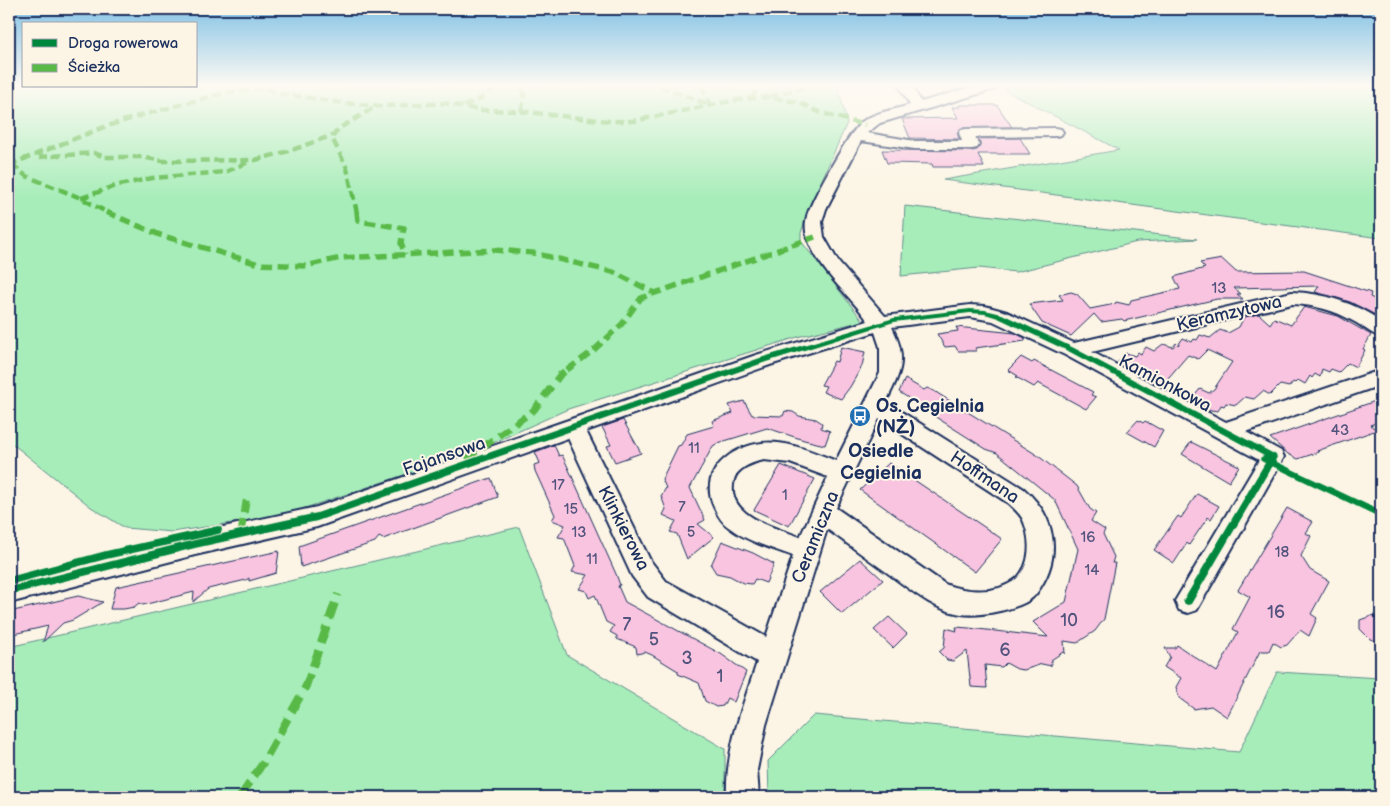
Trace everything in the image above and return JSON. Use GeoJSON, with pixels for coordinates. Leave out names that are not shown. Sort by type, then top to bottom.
{"type":"FeatureCollection","features":[{"type":"Feature","properties":{"kind":"street"},"geometry":{"type":"LineString","coordinates":[[857,136],[867,124]]}},
{"type":"Feature","properties":{"kind":"street"},"geometry":{"type":"LineString","coordinates":[[857,136],[916,145],[972,145],[966,133],[1056,132]]}},
{"type":"Feature","properties":{"kind":"street","name":"Ceramiczna"},"geometry":{"type":"LineString","coordinates":[[743,797],[742,770],[750,725],[807,550],[822,512],[890,373],[890,348],[881,325],[830,264],[815,240],[814,222],[820,205],[857,136]]}},
{"type":"Feature","properties":{"kind":"street","name":"Keramzytowa"},"geometry":{"type":"LineString","coordinates":[[1072,350],[1292,298],[1314,299],[1328,303],[1358,315],[1381,330]]}},
{"type":"Feature","properties":{"kind":"street","name":"Kamionkowa"},"geometry":{"type":"LineString","coordinates":[[881,325],[914,317],[970,311],[1000,316],[1072,350],[1273,457],[1188,601]]}},
{"type":"Feature","properties":{"kind":"street","name":"Fajansowa"},"geometry":{"type":"LineString","coordinates":[[9,590],[186,546],[317,517],[763,360],[881,325]]}},
{"type":"Feature","properties":{"kind":"street"},"geometry":{"type":"LineString","coordinates":[[1224,431],[1381,377]]}},
{"type":"Feature","properties":{"kind":"street","name":"Hoffmana"},"geometry":{"type":"LineString","coordinates":[[822,512],[936,593],[960,602],[984,603],[1009,596],[1026,587],[1039,564],[1042,548],[1035,519],[1027,506],[1016,496],[874,405]]}},
{"type":"Feature","properties":{"kind":"street","name":"Klinkierowa"},"geometry":{"type":"LineString","coordinates":[[574,428],[641,568],[657,589],[772,655]]}},
{"type":"Feature","properties":{"kind":"street"},"geometry":{"type":"LineString","coordinates":[[807,550],[750,528],[730,515],[721,493],[723,477],[734,462],[762,451],[790,454],[841,472]]}},
{"type":"Feature","properties":{"kind":"green space"},"geometry":{"type":"Polygon","coordinates":[[[9,124],[847,124],[809,209],[801,233],[801,241],[863,321],[801,336],[568,409],[473,452],[284,515],[172,532],[125,528],[91,507],[9,441],[9,124]]]}},
{"type":"Feature","properties":{"kind":"green space"},"geometry":{"type":"Polygon","coordinates":[[[1069,124],[1381,124],[1381,238],[943,180],[1119,150],[1069,124]]]}},
{"type":"Feature","properties":{"kind":"green space"},"geometry":{"type":"Polygon","coordinates":[[[905,206],[1197,239],[1137,242],[1016,272],[979,268],[901,276],[905,206]]]}},
{"type":"Feature","properties":{"kind":"green space"},"geometry":{"type":"Polygon","coordinates":[[[519,527],[567,655],[725,749],[725,797],[9,797],[9,647],[519,527]]]}},
{"type":"Feature","properties":{"kind":"green space"},"geometry":{"type":"Polygon","coordinates":[[[1277,672],[1381,678],[1381,797],[769,797],[768,761],[814,715],[1239,752],[1277,672]]]}},
{"type":"Feature","properties":{"kind":"building"},"geometry":{"type":"Polygon","coordinates":[[[904,124],[1010,124],[1012,127],[961,128],[957,132],[959,139],[910,138],[904,124]]]}},
{"type":"Feature","properties":{"kind":"building"},"geometry":{"type":"Polygon","coordinates":[[[1020,138],[1030,154],[978,154],[984,167],[933,167],[932,164],[887,163],[882,150],[972,151],[977,150],[981,146],[978,139],[1020,138]]]}},
{"type":"Feature","properties":{"kind":"building"},"geometry":{"type":"Polygon","coordinates":[[[1222,259],[1236,272],[1304,271],[1371,293],[1370,297],[1381,302],[1381,318],[1350,302],[1315,292],[1319,286],[1234,288],[1241,294],[1237,294],[1243,299],[1217,299],[1124,321],[1122,319],[1101,322],[1094,314],[1071,336],[1042,323],[1029,304],[1063,300],[1059,295],[1071,292],[1077,294],[1090,309],[1115,304],[1116,302],[1129,305],[1131,300],[1180,289],[1174,277],[1205,268],[1200,263],[1222,259]]]}},
{"type":"Feature","properties":{"kind":"building"},"geometry":{"type":"Polygon","coordinates":[[[1304,307],[1338,316],[1371,335],[1356,367],[1348,363],[1339,372],[1331,369],[1329,372],[1322,369],[1320,377],[1315,374],[1312,378],[1310,376],[1305,384],[1298,380],[1289,387],[1280,385],[1270,395],[1263,391],[1254,399],[1245,397],[1236,405],[1226,403],[1224,406],[1221,405],[1218,411],[1211,410],[1191,400],[1200,389],[1209,393],[1214,389],[1232,362],[1207,350],[1198,359],[1188,355],[1162,385],[1118,362],[1126,353],[1135,356],[1138,352],[1141,354],[1146,347],[1154,351],[1163,344],[1173,347],[1176,343],[1178,345],[1183,338],[1192,342],[1194,339],[1197,340],[1200,335],[1210,338],[1220,330],[1228,333],[1239,327],[1244,317],[1259,314],[1270,324],[1274,318],[1291,325],[1304,307]]]}},
{"type":"Feature","properties":{"kind":"building"},"geometry":{"type":"Polygon","coordinates":[[[956,327],[1015,333],[1025,338],[1025,341],[975,348],[977,351],[958,351],[955,346],[945,347],[937,334],[958,331],[956,327]]]}},
{"type":"Feature","properties":{"kind":"building"},"geometry":{"type":"Polygon","coordinates":[[[841,347],[865,352],[862,366],[841,399],[823,392],[826,386],[821,385],[834,361],[837,362],[841,347]]]}},
{"type":"Feature","properties":{"kind":"building"},"geometry":{"type":"Polygon","coordinates":[[[1021,357],[1032,363],[1034,361],[1093,392],[1091,395],[1096,397],[1086,409],[1038,383],[1034,387],[1008,370],[1021,357]]]}},
{"type":"Feature","properties":{"kind":"building"},"geometry":{"type":"Polygon","coordinates":[[[905,379],[924,390],[927,388],[934,391],[1037,455],[1077,486],[1090,509],[1096,513],[1091,521],[1105,530],[1103,534],[1114,557],[1112,563],[1115,563],[1104,619],[1095,631],[1077,643],[1064,641],[1065,654],[1063,652],[1051,660],[1051,666],[1042,664],[1024,670],[1017,669],[1006,663],[1002,667],[985,665],[987,688],[971,687],[967,651],[953,661],[947,660],[939,652],[944,648],[946,628],[957,631],[956,627],[969,628],[1048,637],[1033,622],[1066,602],[1078,549],[1055,500],[997,453],[986,449],[899,392],[905,379]]]}},
{"type":"Feature","properties":{"kind":"building"},"geometry":{"type":"Polygon","coordinates":[[[1381,399],[1381,421],[1370,425],[1377,430],[1317,451],[1319,452],[1298,459],[1288,454],[1270,438],[1381,399]]]}},
{"type":"Feature","properties":{"kind":"building"},"geometry":{"type":"Polygon","coordinates":[[[744,401],[752,415],[783,416],[785,411],[816,419],[822,423],[821,428],[830,431],[825,445],[767,428],[713,446],[690,488],[705,520],[698,524],[714,537],[687,559],[677,534],[670,532],[676,521],[663,515],[666,509],[661,496],[666,488],[662,479],[678,446],[681,445],[687,434],[714,426],[712,421],[733,413],[729,405],[744,401]]]}},
{"type":"Feature","properties":{"kind":"building"},"geometry":{"type":"Polygon","coordinates":[[[623,420],[641,453],[615,462],[607,446],[611,445],[602,427],[623,420]]]}},
{"type":"Feature","properties":{"kind":"building"},"geometry":{"type":"Polygon","coordinates":[[[1138,420],[1143,423],[1145,421],[1163,431],[1154,447],[1127,432],[1138,420]]]}},
{"type":"Feature","properties":{"kind":"building"},"geometry":{"type":"Polygon","coordinates":[[[1191,442],[1239,466],[1229,482],[1182,454],[1191,442]]]}},
{"type":"Feature","properties":{"kind":"building"},"geometry":{"type":"Polygon","coordinates":[[[554,445],[559,456],[562,455],[566,463],[616,574],[620,585],[618,586],[625,602],[721,654],[746,672],[734,702],[727,698],[723,706],[716,707],[705,701],[699,683],[678,674],[678,671],[652,655],[645,652],[637,654],[636,647],[617,639],[617,636],[610,632],[614,626],[606,622],[595,595],[589,598],[586,591],[579,589],[588,575],[572,572],[575,566],[564,538],[558,537],[565,525],[552,520],[555,515],[535,471],[534,465],[540,463],[535,452],[554,445]]]}},
{"type":"Feature","properties":{"kind":"building"},"geometry":{"type":"Polygon","coordinates":[[[889,463],[1002,539],[975,572],[860,490],[889,463]]]}},
{"type":"Feature","properties":{"kind":"building"},"geometry":{"type":"Polygon","coordinates":[[[781,465],[815,479],[789,526],[754,510],[781,465]]]}},
{"type":"Feature","properties":{"kind":"building"},"geometry":{"type":"Polygon","coordinates":[[[491,478],[498,497],[383,539],[379,537],[375,542],[301,567],[299,546],[491,478]]]}},
{"type":"Feature","properties":{"kind":"building"},"geometry":{"type":"Polygon","coordinates":[[[1197,494],[1219,506],[1211,519],[1208,517],[1189,545],[1187,543],[1174,563],[1154,550],[1178,516],[1181,518],[1197,494]]]}},
{"type":"Feature","properties":{"kind":"building"},"geometry":{"type":"Polygon","coordinates":[[[1287,508],[1313,522],[1306,533],[1311,536],[1301,556],[1310,570],[1329,581],[1311,614],[1317,618],[1309,636],[1300,630],[1287,645],[1281,647],[1273,642],[1269,651],[1260,651],[1227,717],[1211,706],[1194,709],[1179,698],[1176,687],[1181,678],[1164,667],[1170,657],[1165,648],[1175,648],[1177,645],[1217,672],[1238,632],[1233,629],[1250,597],[1238,590],[1287,508]]]}},
{"type":"Feature","properties":{"kind":"building"},"geometry":{"type":"Polygon","coordinates":[[[722,541],[753,553],[774,564],[766,583],[755,579],[752,584],[743,583],[730,576],[716,573],[711,565],[722,541]]]}},
{"type":"Feature","properties":{"kind":"building"},"geometry":{"type":"Polygon","coordinates":[[[279,551],[276,573],[249,581],[249,578],[208,589],[193,602],[194,592],[143,605],[139,603],[134,607],[110,609],[116,587],[279,551]]]}},
{"type":"Feature","properties":{"kind":"building"},"geometry":{"type":"Polygon","coordinates":[[[860,559],[883,580],[842,614],[820,592],[860,559]]]}},
{"type":"Feature","properties":{"kind":"building"},"geometry":{"type":"Polygon","coordinates":[[[78,596],[103,602],[73,620],[63,623],[43,642],[48,626],[9,635],[9,612],[78,596]]]}},
{"type":"Feature","properties":{"kind":"building"},"geometry":{"type":"Polygon","coordinates":[[[1374,615],[1381,629],[1381,643],[1370,639],[1360,629],[1360,620],[1374,615]]]}},
{"type":"Feature","properties":{"kind":"building"},"geometry":{"type":"Polygon","coordinates":[[[889,617],[907,634],[893,648],[874,630],[889,617]]]}},
{"type":"Feature","properties":{"kind":"marked path"},"geometry":{"type":"LineString","coordinates":[[9,165],[115,124]]}},
{"type":"Feature","properties":{"kind":"marked path"},"geometry":{"type":"LineString","coordinates":[[347,124],[338,129],[332,138],[347,168],[353,188],[358,221],[404,228],[401,243],[405,255]]}},
{"type":"Feature","properties":{"kind":"marked path"},"geometry":{"type":"LineString","coordinates":[[860,124],[865,125]]}},
{"type":"Feature","properties":{"kind":"marked path"},"geometry":{"type":"LineString","coordinates":[[39,157],[94,153],[105,157],[142,157],[163,161],[255,160],[289,151],[333,135]]}},
{"type":"Feature","properties":{"kind":"marked path"},"geometry":{"type":"LineString","coordinates":[[81,198],[115,186],[152,178],[225,172],[251,161]]}},
{"type":"Feature","properties":{"kind":"marked path"},"geometry":{"type":"LineString","coordinates":[[12,164],[26,176],[81,198],[115,217],[160,235],[259,264],[305,266],[341,258],[494,250],[533,253],[613,272],[655,293]]}},
{"type":"Feature","properties":{"kind":"marked path"},"geometry":{"type":"LineString","coordinates":[[466,459],[534,410],[560,375],[594,350],[622,324],[641,298],[815,237]]}},
{"type":"Feature","properties":{"kind":"marked path"},"geometry":{"type":"LineString","coordinates":[[241,533],[247,496]]}},
{"type":"Feature","properties":{"kind":"marked path"},"geometry":{"type":"LineString","coordinates":[[240,797],[263,763],[306,686],[338,594]]}},
{"type":"Feature","properties":{"kind":"cycle path"},"geometry":{"type":"LineString","coordinates":[[9,591],[195,544],[317,517],[763,360],[894,320],[970,311],[1000,316],[1072,350],[1273,457],[1188,601]]}},
{"type":"Feature","properties":{"kind":"cycle path"},"geometry":{"type":"LineString","coordinates":[[1264,459],[1381,515]]}},
{"type":"Feature","properties":{"kind":"cycle path"},"geometry":{"type":"LineString","coordinates":[[9,581],[106,555],[218,530]]}},
{"type":"Feature","properties":{"kind":"place","name":"Os. Cegielnia (NŻ)"},"geometry":{"type":"Point","coordinates":[860,416]}},
{"type":"Feature","properties":{"kind":"district","name":"Osiedle Cegielnia"},"geometry":{"type":"Point","coordinates":[881,461]}}]}
